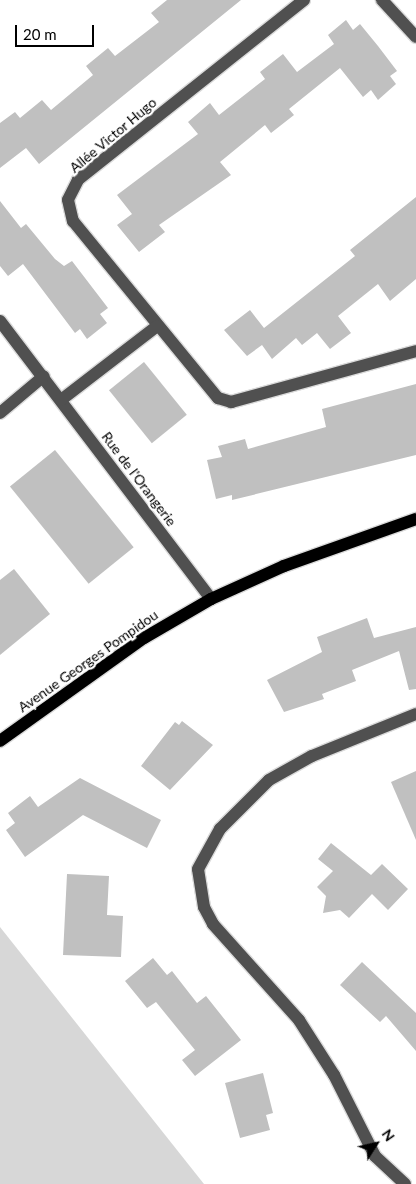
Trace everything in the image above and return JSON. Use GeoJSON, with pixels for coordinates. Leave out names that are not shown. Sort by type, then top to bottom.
{"type":"FeatureCollection","features":[{"type":"Feature","properties":{"kind":"main road","name":"Avenue Georges Pompidou"},"geometry":{"type":"LineString","coordinates":[[0,741],[144,638],[211,599],[284,566],[416,519]]}},
{"type":"Feature","properties":{"kind":"street","name":"Allée Victor Hugo"},"geometry":{"type":"LineString","coordinates":[[304,0],[78,180],[68,200],[73,221],[207,389],[231,402],[416,351]]}},
{"type":"Feature","properties":{"kind":"street"},"geometry":{"type":"LineString","coordinates":[[382,0],[416,38]]}},
{"type":"Feature","properties":{"kind":"street","name":"Rue de l'Orangerie"},"geometry":{"type":"LineString","coordinates":[[0,321],[44,376],[211,599]]}},
{"type":"Feature","properties":{"kind":"street"},"geometry":{"type":"LineString","coordinates":[[61,400],[158,326]]}},
{"type":"Feature","properties":{"kind":"street"},"geometry":{"type":"LineString","coordinates":[[0,412],[44,376]]}},
{"type":"Feature","properties":{"kind":"street"},"geometry":{"type":"LineString","coordinates":[[405,1184],[375,1156],[334,1075],[299,1020],[213,924],[204,907],[198,869],[220,829],[268,780],[312,756],[416,714]]}},
{"type":"Feature","properties":{"kind":"shaded area"},"geometry":{"type":"Polygon","coordinates":[[[0,927],[204,1184],[0,1184],[0,927]]]}},
{"type":"Feature","properties":{"kind":"building"},"geometry":{"type":"Polygon","coordinates":[[[167,0],[241,0],[39,164],[26,148],[0,168],[0,123],[15,112],[20,118],[42,100],[51,110],[93,75],[86,66],[108,48],[115,56],[159,22],[151,13],[167,0]]]}},
{"type":"Feature","properties":{"kind":"building"},"geometry":{"type":"Polygon","coordinates":[[[346,20],[353,30],[360,24],[378,46],[397,71],[390,76],[396,84],[378,100],[371,90],[363,97],[340,68],[289,109],[294,115],[271,133],[265,125],[220,162],[231,175],[159,225],[165,232],[139,252],[117,225],[132,214],[117,195],[198,134],[188,122],[210,103],[219,115],[265,79],[260,72],[283,54],[297,72],[334,44],[328,35],[346,20]]]}},
{"type":"Feature","properties":{"kind":"building"},"geometry":{"type":"Polygon","coordinates":[[[416,197],[416,279],[390,301],[378,284],[338,316],[351,333],[330,349],[317,333],[302,345],[296,338],[272,359],[262,345],[247,356],[224,330],[250,310],[264,328],[355,256],[350,250],[416,197]]]}},
{"type":"Feature","properties":{"kind":"building"},"geometry":{"type":"Polygon","coordinates":[[[0,201],[21,228],[26,224],[55,259],[64,266],[72,261],[108,308],[100,314],[107,323],[87,339],[80,329],[75,333],[23,264],[8,276],[0,266],[0,201]]]}},
{"type":"Feature","properties":{"kind":"building"},"geometry":{"type":"Polygon","coordinates":[[[144,362],[187,415],[152,443],[109,390],[144,362]]]}},
{"type":"Feature","properties":{"kind":"building"},"geometry":{"type":"Polygon","coordinates":[[[416,384],[416,455],[232,500],[232,495],[216,499],[207,460],[222,457],[218,446],[245,439],[248,449],[326,427],[322,409],[416,384]]]}},
{"type":"Feature","properties":{"kind":"building"},"geometry":{"type":"Polygon","coordinates":[[[55,450],[134,547],[89,584],[10,487],[55,450]]]}},
{"type":"Feature","properties":{"kind":"building"},"geometry":{"type":"Polygon","coordinates":[[[14,569],[50,614],[0,655],[0,580],[14,569]]]}},
{"type":"Feature","properties":{"kind":"building"},"geometry":{"type":"Polygon","coordinates":[[[367,618],[374,638],[416,627],[416,689],[409,690],[399,651],[352,670],[356,681],[322,694],[324,699],[284,712],[267,680],[322,652],[317,637],[367,618]]]}},
{"type":"Feature","properties":{"kind":"building"},"geometry":{"type":"Polygon","coordinates":[[[182,721],[213,745],[170,790],[141,766],[175,722],[179,725],[182,721]]]}},
{"type":"Feature","properties":{"kind":"building"},"geometry":{"type":"Polygon","coordinates":[[[416,771],[416,840],[391,782],[416,771]]]}},
{"type":"Feature","properties":{"kind":"building"},"geometry":{"type":"Polygon","coordinates":[[[80,778],[161,820],[147,848],[83,815],[25,857],[6,830],[15,823],[8,813],[30,796],[38,807],[80,778]]]}},
{"type":"Feature","properties":{"kind":"building"},"geometry":{"type":"Polygon","coordinates":[[[331,843],[371,875],[382,864],[408,889],[388,910],[372,894],[349,918],[340,910],[323,913],[326,896],[317,887],[333,871],[318,859],[331,843]]]}},
{"type":"Feature","properties":{"kind":"building"},"geometry":{"type":"Polygon","coordinates":[[[67,874],[109,876],[107,915],[123,916],[121,957],[63,955],[67,874]]]}},
{"type":"Feature","properties":{"kind":"building"},"geometry":{"type":"Polygon","coordinates":[[[153,958],[167,975],[172,971],[197,1003],[206,996],[241,1040],[195,1076],[182,1060],[195,1050],[156,1002],[147,1008],[125,981],[153,958]]]}},
{"type":"Feature","properties":{"kind":"building"},"geometry":{"type":"Polygon","coordinates":[[[362,962],[416,1013],[416,1051],[386,1016],[380,1022],[340,985],[362,962]]]}},
{"type":"Feature","properties":{"kind":"building"},"geometry":{"type":"Polygon","coordinates":[[[263,1073],[273,1113],[266,1115],[270,1130],[240,1138],[225,1083],[263,1073]]]}}]}
